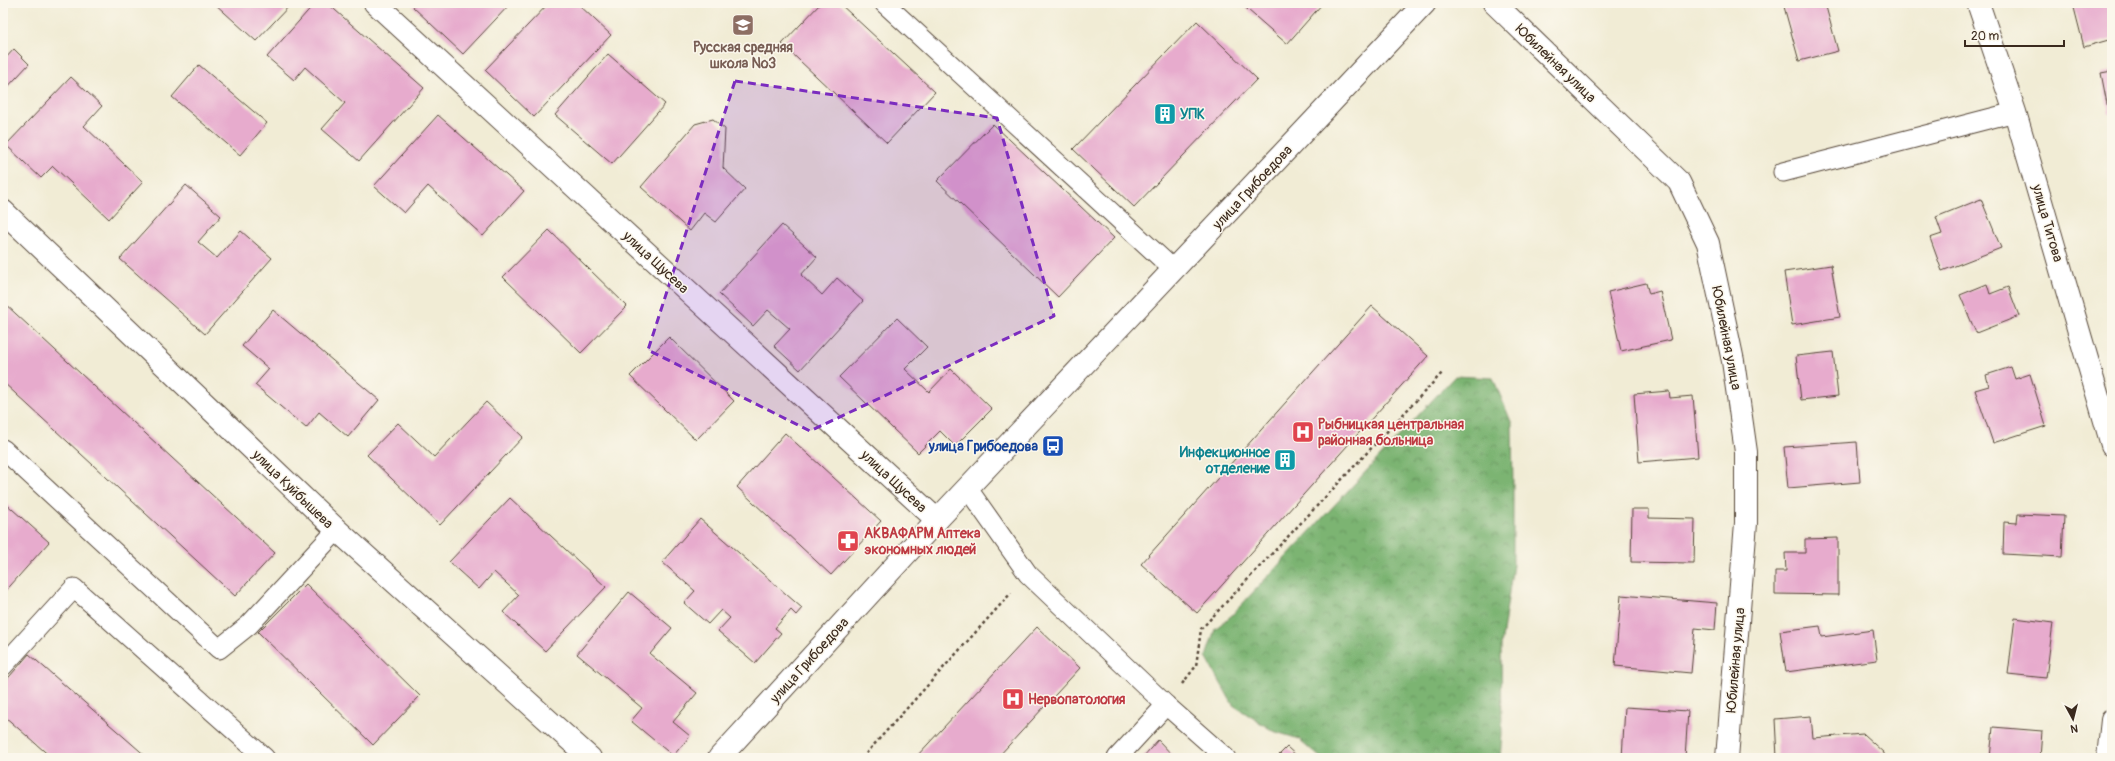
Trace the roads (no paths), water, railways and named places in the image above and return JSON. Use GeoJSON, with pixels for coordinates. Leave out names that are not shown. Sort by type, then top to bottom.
{"type":"FeatureCollection","features":[{"type":"Feature","properties":{"kind":"street","name":"улица Щусева"},"geometry":{"type":"LineString","coordinates":[[375,3],[937,520]]}},
{"type":"Feature","properties":{"kind":"street","name":"улица Грибоедова"},"geometry":{"type":"LineString","coordinates":[[719,758],[937,520],[968,489],[1425,3]]}},
{"type":"Feature","properties":{"kind":"street","name":"Юбилейная улица"},"geometry":{"type":"LineString","coordinates":[[1494,3],[1679,182],[1708,243],[1732,361],[1746,452],[1746,523],[1728,758]]}},
{"type":"Feature","properties":{"kind":"street","name":"улица Титова"},"geometry":{"type":"LineString","coordinates":[[1978,3],[2015,112],[2112,445]]}},
{"type":"Feature","properties":{"kind":"street","name":"улица Куйбышева"},"geometry":{"type":"LineString","coordinates":[[3,211],[336,530],[590,758]]}},
{"type":"Feature","properties":{"kind":"street"},"geometry":{"type":"LineString","coordinates":[[2108,758],[2112,720]]}},
{"type":"Feature","properties":{"kind":"lane"},"geometry":{"type":"LineString","coordinates":[[884,3],[1174,270]]}},
{"type":"Feature","properties":{"kind":"lane"},"geometry":{"type":"LineString","coordinates":[[1783,172],[2015,112]]}},
{"type":"Feature","properties":{"kind":"lane"},"geometry":{"type":"LineString","coordinates":[[3,449],[219,649],[249,625],[336,530]]}},
{"type":"Feature","properties":{"kind":"lane"},"geometry":{"type":"LineString","coordinates":[[968,489],[1028,574],[1166,705],[1226,758]]}},
{"type":"Feature","properties":{"kind":"lane"},"geometry":{"type":"LineString","coordinates":[[3,666],[74,588],[265,758]]}},
{"type":"Feature","properties":{"kind":"lane"},"geometry":{"type":"LineString","coordinates":[[1117,758],[1166,705]]}},
{"type":"Feature","properties":{"kind":"place","name":"Русская средняя школа №3"},"geometry":{"type":"Point","coordinates":[743,25]}},
{"type":"Feature","properties":{"kind":"place","name":"УПК"},"geometry":{"type":"Point","coordinates":[1165,114]}},
{"type":"Feature","properties":{"kind":"place","name":"Рыбницкая центральная районная больница"},"geometry":{"type":"Point","coordinates":[1303,432]}},
{"type":"Feature","properties":{"kind":"place","name":"улица Грибоедова"},"geometry":{"type":"Point","coordinates":[1053,446]}},
{"type":"Feature","properties":{"kind":"place","name":"Инфекционное отделение"},"geometry":{"type":"Point","coordinates":[1285,460]}},
{"type":"Feature","properties":{"kind":"place","name":"АКВАФАРМ Аптека экономных людей"},"geometry":{"type":"Point","coordinates":[848,541]}},
{"type":"Feature","properties":{"kind":"place","name":"Нервопатология"},"geometry":{"type":"Point","coordinates":[1013,699]}}]}
